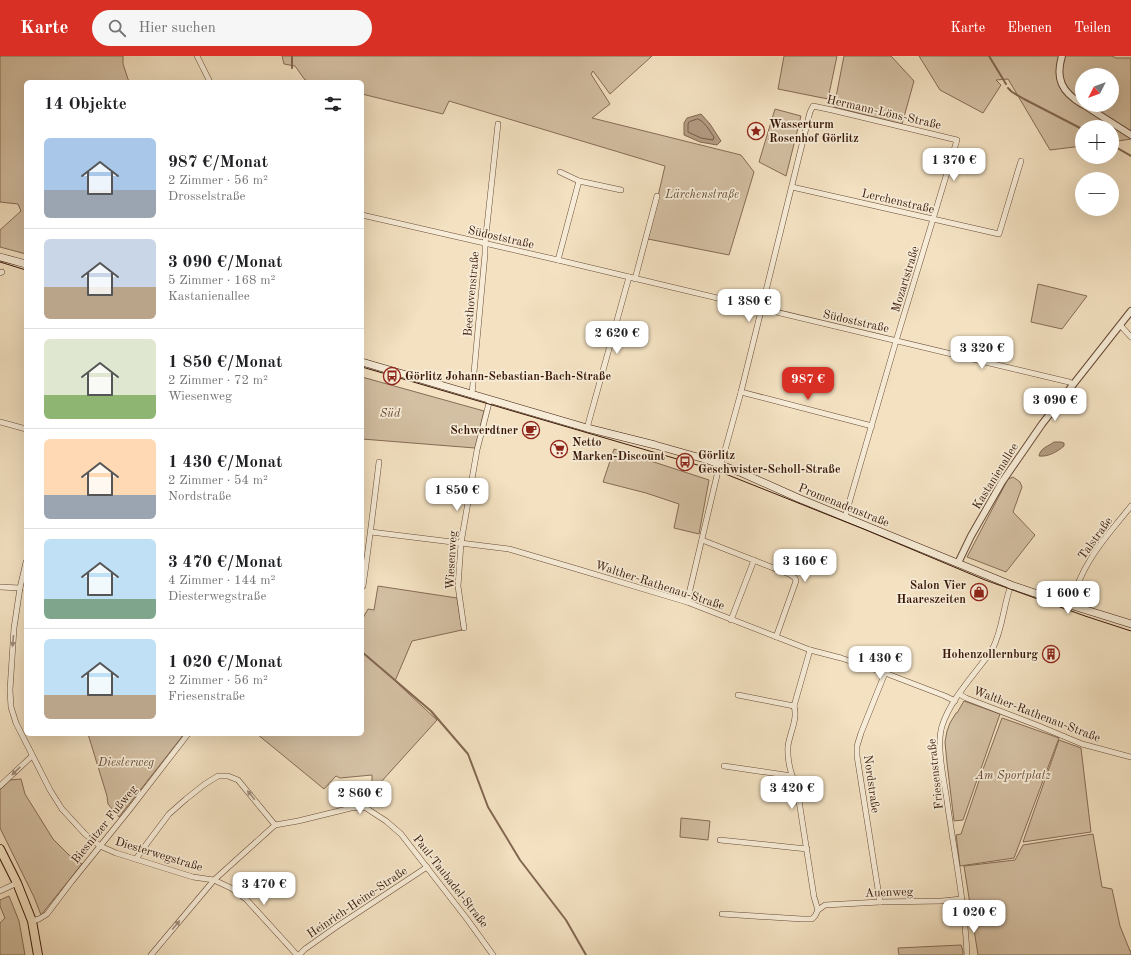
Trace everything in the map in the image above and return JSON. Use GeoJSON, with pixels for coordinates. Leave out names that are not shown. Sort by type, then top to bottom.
{"type":"FeatureCollection","features":[{"type":"Feature","properties":{"kind":"main road"},"geometry":{"type":"LineString","coordinates":[[0,257],[24,263]]}},
{"type":"Feature","properties":{"kind":"main road","name":"Promenadenstraße"},"geometry":{"type":"LineString","coordinates":[[364,363],[587,428],[655,445],[721,465],[1011,585],[1131,624]]}},
{"type":"Feature","properties":{"kind":"main road"},"geometry":{"type":"LineString","coordinates":[[0,849],[17,884],[32,921],[38,955]]}},
{"type":"Feature","properties":{"kind":"street"},"geometry":{"type":"LineString","coordinates":[[197,56],[209,80]]}},
{"type":"Feature","properties":{"kind":"street"},"geometry":{"type":"LineString","coordinates":[[1062,56],[1059,67],[1059,78],[1067,92],[1075,98]]}},
{"type":"Feature","properties":{"kind":"street","name":"Hermann-Löns-Straße"},"geometry":{"type":"LineString","coordinates":[[792,187],[810,112],[813,106],[957,140]]}},
{"type":"Feature","properties":{"kind":"street"},"geometry":{"type":"LineString","coordinates":[[1095,112],[1131,135]]}},
{"type":"Feature","properties":{"kind":"street","name":"Beethovenstraße"},"geometry":{"type":"LineString","coordinates":[[472,394],[485,244],[498,124]]}},
{"type":"Feature","properties":{"kind":"street","name":"Mozartstraße"},"geometry":{"type":"LineString","coordinates":[[844,517],[957,140]]}},
{"type":"Feature","properties":{"kind":"street","name":"Lerchenstraße"},"geometry":{"type":"LineString","coordinates":[[792,187],[999,234],[1021,161]]}},
{"type":"Feature","properties":{"kind":"street"},"geometry":{"type":"LineString","coordinates":[[560,172],[579,181],[621,190]]}},
{"type":"Feature","properties":{"kind":"street"},"geometry":{"type":"LineString","coordinates":[[558,260],[579,181]]}},
{"type":"Feature","properties":{"kind":"street"},"geometry":{"type":"LineString","coordinates":[[687,602],[718,471],[721,465],[741,392],[792,187]]}},
{"type":"Feature","properties":{"kind":"street"},"geometry":{"type":"LineString","coordinates":[[587,428],[657,196]]}},
{"type":"Feature","properties":{"kind":"street","name":"Südoststraße"},"geometry":{"type":"LineString","coordinates":[[364,215],[558,260],[1073,384]]}},
{"type":"Feature","properties":{"kind":"street","name":"Kastanienallee"},"geometry":{"type":"LineString","coordinates":[[958,563],[971,536],[1002,482],[1042,424],[1131,311]]}},
{"type":"Feature","properties":{"kind":"street"},"geometry":{"type":"LineString","coordinates":[[1120,325],[1131,337]]}},
{"type":"Feature","properties":{"kind":"street"},"geometry":{"type":"LineString","coordinates":[[741,392],[872,426]]}},
{"type":"Feature","properties":{"kind":"street","name":"Wiesenweg"},"geometry":{"type":"LineString","coordinates":[[464,628],[458,586],[461,543],[476,450],[490,399]]}},
{"type":"Feature","properties":{"kind":"street"},"geometry":{"type":"LineString","coordinates":[[0,422],[24,428]]}},
{"type":"Feature","properties":{"kind":"street"},"geometry":{"type":"LineString","coordinates":[[364,579],[379,462]]}},
{"type":"Feature","properties":{"kind":"street","name":"Talstraße"},"geometry":{"type":"LineString","coordinates":[[1070,605],[1090,560],[1131,506]]}},
{"type":"Feature","properties":{"kind":"street","name":"Walther-Rathenau-Straße"},"geometry":{"type":"LineString","coordinates":[[371,532],[509,549],[577,568],[687,602],[810,650],[841,658],[885,673],[955,701]]}},
{"type":"Feature","properties":{"kind":"street"},"geometry":{"type":"LineString","coordinates":[[702,540],[790,574],[796,578],[776,637]]}},
{"type":"Feature","properties":{"kind":"street"},"geometry":{"type":"LineString","coordinates":[[731,620],[754,560]]}},
{"type":"Feature","properties":{"kind":"street","name":"Diesterwegstraße"},"geometry":{"type":"LineString","coordinates":[[24,571],[14,628],[10,690],[11,707],[16,723],[32,756],[62,809],[85,834],[100,846],[116,853],[193,877],[214,880],[231,888],[246,899],[298,955]]}},
{"type":"Feature","properties":{"kind":"street","name":"Friesenstraße"},"geometry":{"type":"LineString","coordinates":[[967,955],[961,899],[941,764],[940,735],[944,720],[959,694],[996,643],[1011,585]]}},
{"type":"Feature","properties":{"kind":"street"},"geometry":{"type":"LineString","coordinates":[[0,587],[20,588]]}},
{"type":"Feature","properties":{"kind":"street"},"geometry":{"type":"LineString","coordinates":[[810,650],[794,706],[796,714],[788,748],[792,776],[797,788],[814,896],[818,910]]}},
{"type":"Feature","properties":{"kind":"street","name":"Nordstraße"},"geometry":{"type":"LineString","coordinates":[[880,902],[857,756],[857,746],[885,673]]}},
{"type":"Feature","properties":{"kind":"street","name":"Walther-Rathenau-Straße"},"geometry":{"type":"LineString","coordinates":[[959,694],[1082,744],[1131,757]]}},
{"type":"Feature","properties":{"kind":"street"},"geometry":{"type":"LineString","coordinates":[[738,695],[794,706]]}},
{"type":"Feature","properties":{"kind":"street","name":"Biesnitzer Fußweg"},"geometry":{"type":"LineString","coordinates":[[32,921],[40,919],[47,914],[186,736]]}},
{"type":"Feature","properties":{"kind":"street"},"geometry":{"type":"LineString","coordinates":[[0,786],[32,756]]}},
{"type":"Feature","properties":{"kind":"street"},"geometry":{"type":"LineString","coordinates":[[724,766],[792,776]]}},
{"type":"Feature","properties":{"kind":"street"},"geometry":{"type":"LineString","coordinates":[[136,859],[170,814],[186,799],[218,776],[228,776],[238,780],[275,825],[214,880],[151,955]]}},
{"type":"Feature","properties":{"kind":"street","name":"Paul-Taubadel-Straße"},"geometry":{"type":"LineString","coordinates":[[275,825],[351,808],[366,808],[386,821],[401,834],[472,925],[493,955]]}},
{"type":"Feature","properties":{"kind":"street"},"geometry":{"type":"LineString","coordinates":[[720,840],[807,849]]}},
{"type":"Feature","properties":{"kind":"street","name":"Heinrich-Heine-Straße"},"geometry":{"type":"LineString","coordinates":[[298,955],[336,927],[427,868]]}},
{"type":"Feature","properties":{"kind":"street"},"geometry":{"type":"LineString","coordinates":[[0,891],[17,884]]}},
{"type":"Feature","properties":{"kind":"street","name":"Auenweg"},"geometry":{"type":"LineString","coordinates":[[722,914],[812,919],[818,910],[825,905],[961,899]]}},
{"type":"Feature","properties":{"kind":"green space"},"geometry":{"type":"Polygon","coordinates":[[[0,56],[123,56],[123,64],[128,80],[24,80],[24,253],[0,247],[0,230],[21,211],[18,204],[0,202],[0,56]]]}},
{"type":"Feature","properties":{"kind":"green space","name":"Lärchenstraße"},"geometry":{"type":"Polygon","coordinates":[[[282,56],[652,56],[610,94],[593,71],[591,74],[610,104],[592,118],[741,155],[754,172],[729,255],[648,239],[665,166],[449,101],[443,114],[364,94],[364,80],[305,80],[295,66],[284,64],[282,56]]]}},
{"type":"Feature","properties":{"kind":"green space"},"geometry":{"type":"Polygon","coordinates":[[[784,56],[837,56],[828,99],[778,89],[784,56]]]}},
{"type":"Feature","properties":{"kind":"green space"},"geometry":{"type":"Polygon","coordinates":[[[844,56],[891,56],[914,81],[902,124],[834,107],[844,56]]]}},
{"type":"Feature","properties":{"kind":"green space"},"geometry":{"type":"Polygon","coordinates":[[[919,56],[1112,56],[1116,58],[1131,58],[1131,139],[1119,141],[1119,120],[1075,120],[1075,147],[1050,150],[1008,79],[996,80],[1001,85],[983,113],[940,90],[919,56]]]}},
{"type":"Feature","properties":{"kind":"green space"},"geometry":{"type":"Polygon","coordinates":[[[775,109],[801,116],[786,176],[759,162],[775,109]]]}},
{"type":"Feature","properties":{"kind":"green space"},"geometry":{"type":"Polygon","coordinates":[[[1038,284],[1087,296],[1062,329],[1031,322],[1038,284]]]}},
{"type":"Feature","properties":{"kind":"green space","name":"Süd"},"geometry":{"type":"Polygon","coordinates":[[[364,378],[484,411],[475,448],[364,439],[364,378]]]}},
{"type":"Feature","properties":{"kind":"green space"},"geometry":{"type":"Polygon","coordinates":[[[614,449],[709,480],[699,534],[674,528],[679,504],[646,493],[603,482],[614,449]]]}},
{"type":"Feature","properties":{"kind":"green space"},"geometry":{"type":"Polygon","coordinates":[[[1013,477],[1020,482],[1022,487],[1013,512],[1035,535],[1006,572],[967,557],[1008,479],[1013,477]]]}},
{"type":"Feature","properties":{"kind":"green space"},"geometry":{"type":"Polygon","coordinates":[[[378,586],[457,598],[462,630],[412,641],[395,681],[437,720],[372,792],[372,775],[340,778],[336,776],[324,789],[259,736],[364,736],[364,616],[368,609],[374,610],[378,586]]]}},
{"type":"Feature","properties":{"kind":"green space"},"geometry":{"type":"Polygon","coordinates":[[[964,701],[1000,714],[963,820],[954,821],[945,742],[950,723],[964,701]]]}},
{"type":"Feature","properties":{"kind":"green space","name":"Am Sportplatz"},"geometry":{"type":"Polygon","coordinates":[[[1002,718],[1059,738],[1014,858],[960,866],[956,835],[961,834],[1002,718]]]}},
{"type":"Feature","properties":{"kind":"green space","name":"Diesterweg"},"geometry":{"type":"Polygon","coordinates":[[[89,736],[182,736],[119,817],[108,804],[107,796],[89,736]]]}},
{"type":"Feature","properties":{"kind":"green space"},"geometry":{"type":"Polygon","coordinates":[[[1059,740],[1081,748],[1091,832],[1023,842],[1059,740]]]}},
{"type":"Feature","properties":{"kind":"green space"},"geometry":{"type":"Polygon","coordinates":[[[21,779],[25,794],[53,839],[72,858],[82,864],[41,915],[34,897],[0,828],[0,789],[10,780],[21,779]]]}},
{"type":"Feature","properties":{"kind":"green space"},"geometry":{"type":"Polygon","coordinates":[[[681,818],[710,821],[708,840],[680,837],[681,818]]]}},
{"type":"Feature","properties":{"kind":"green space"},"geometry":{"type":"Polygon","coordinates":[[[1093,834],[1102,887],[1112,889],[1120,926],[1131,951],[1131,955],[978,955],[964,866],[1015,860],[1023,845],[1093,834]]]}},
{"type":"Feature","properties":{"kind":"green space"},"geometry":{"type":"Polygon","coordinates":[[[9,896],[19,921],[25,955],[0,955],[0,923],[5,918],[0,906],[0,900],[9,896]]]}},
{"type":"Feature","properties":{"kind":"green space"},"geometry":{"type":"Polygon","coordinates":[[[961,945],[963,955],[899,955],[898,948],[961,945]]]}},
{"type":"Feature","properties":{"kind":"water"},"geometry":{"type":"Polygon","coordinates":[[[701,114],[710,124],[721,141],[717,145],[700,142],[684,135],[684,123],[687,118],[701,114]]]}},
{"type":"Feature","properties":{"kind":"water"},"geometry":{"type":"Polygon","coordinates":[[[1054,442],[1064,443],[1064,446],[1052,454],[1039,456],[1043,449],[1054,442]]]}},
{"type":"Feature","properties":{"kind":"waterway"},"geometry":{"type":"LineString","coordinates":[[292,56],[292,68]]}},
{"type":"Feature","properties":{"kind":"waterway"},"geometry":{"type":"LineString","coordinates":[[989,56],[1006,84]]}},
{"type":"Feature","properties":{"kind":"waterway"},"geometry":{"type":"LineString","coordinates":[[1008,88],[1024,99],[1075,125]]}},
{"type":"Feature","properties":{"kind":"waterway"},"geometry":{"type":"LineString","coordinates":[[1119,149],[1131,156]]}},
{"type":"Feature","properties":{"kind":"waterway"},"geometry":{"type":"LineString","coordinates":[[364,654],[431,711],[468,754],[488,807],[520,860],[566,920],[586,955]]}},
{"type":"Feature","properties":{"kind":"tram line"},"geometry":{"type":"LineString","coordinates":[[0,262],[24,269]]}},
{"type":"Feature","properties":{"kind":"tram line"},"geometry":{"type":"LineString","coordinates":[[364,368],[718,471],[866,530],[985,580],[1131,631]]}},
{"type":"Feature","properties":{"kind":"place","name":"Wasserturm Rosenhof Görlitz"},"geometry":{"type":"Point","coordinates":[756,131]}},
{"type":"Feature","properties":{"kind":"place","name":"Görlitz Johann-Sebastian-Bach-Straße"},"geometry":{"type":"Point","coordinates":[392,376]}},
{"type":"Feature","properties":{"kind":"place","name":"Schwerdtner"},"geometry":{"type":"Point","coordinates":[531,430]}},
{"type":"Feature","properties":{"kind":"place","name":"Netto Marken-Discount"},"geometry":{"type":"Point","coordinates":[559,449]}},
{"type":"Feature","properties":{"kind":"place","name":"Görlitz Geschwister-Scholl-Straße"},"geometry":{"type":"Point","coordinates":[685,462]}},
{"type":"Feature","properties":{"kind":"place","name":"Salon Vier Haareszeiten"},"geometry":{"type":"Point","coordinates":[979,592]}},
{"type":"Feature","properties":{"kind":"place","name":"Hohenzollernburg"},"geometry":{"type":"Point","coordinates":[1051,654]}}]}
